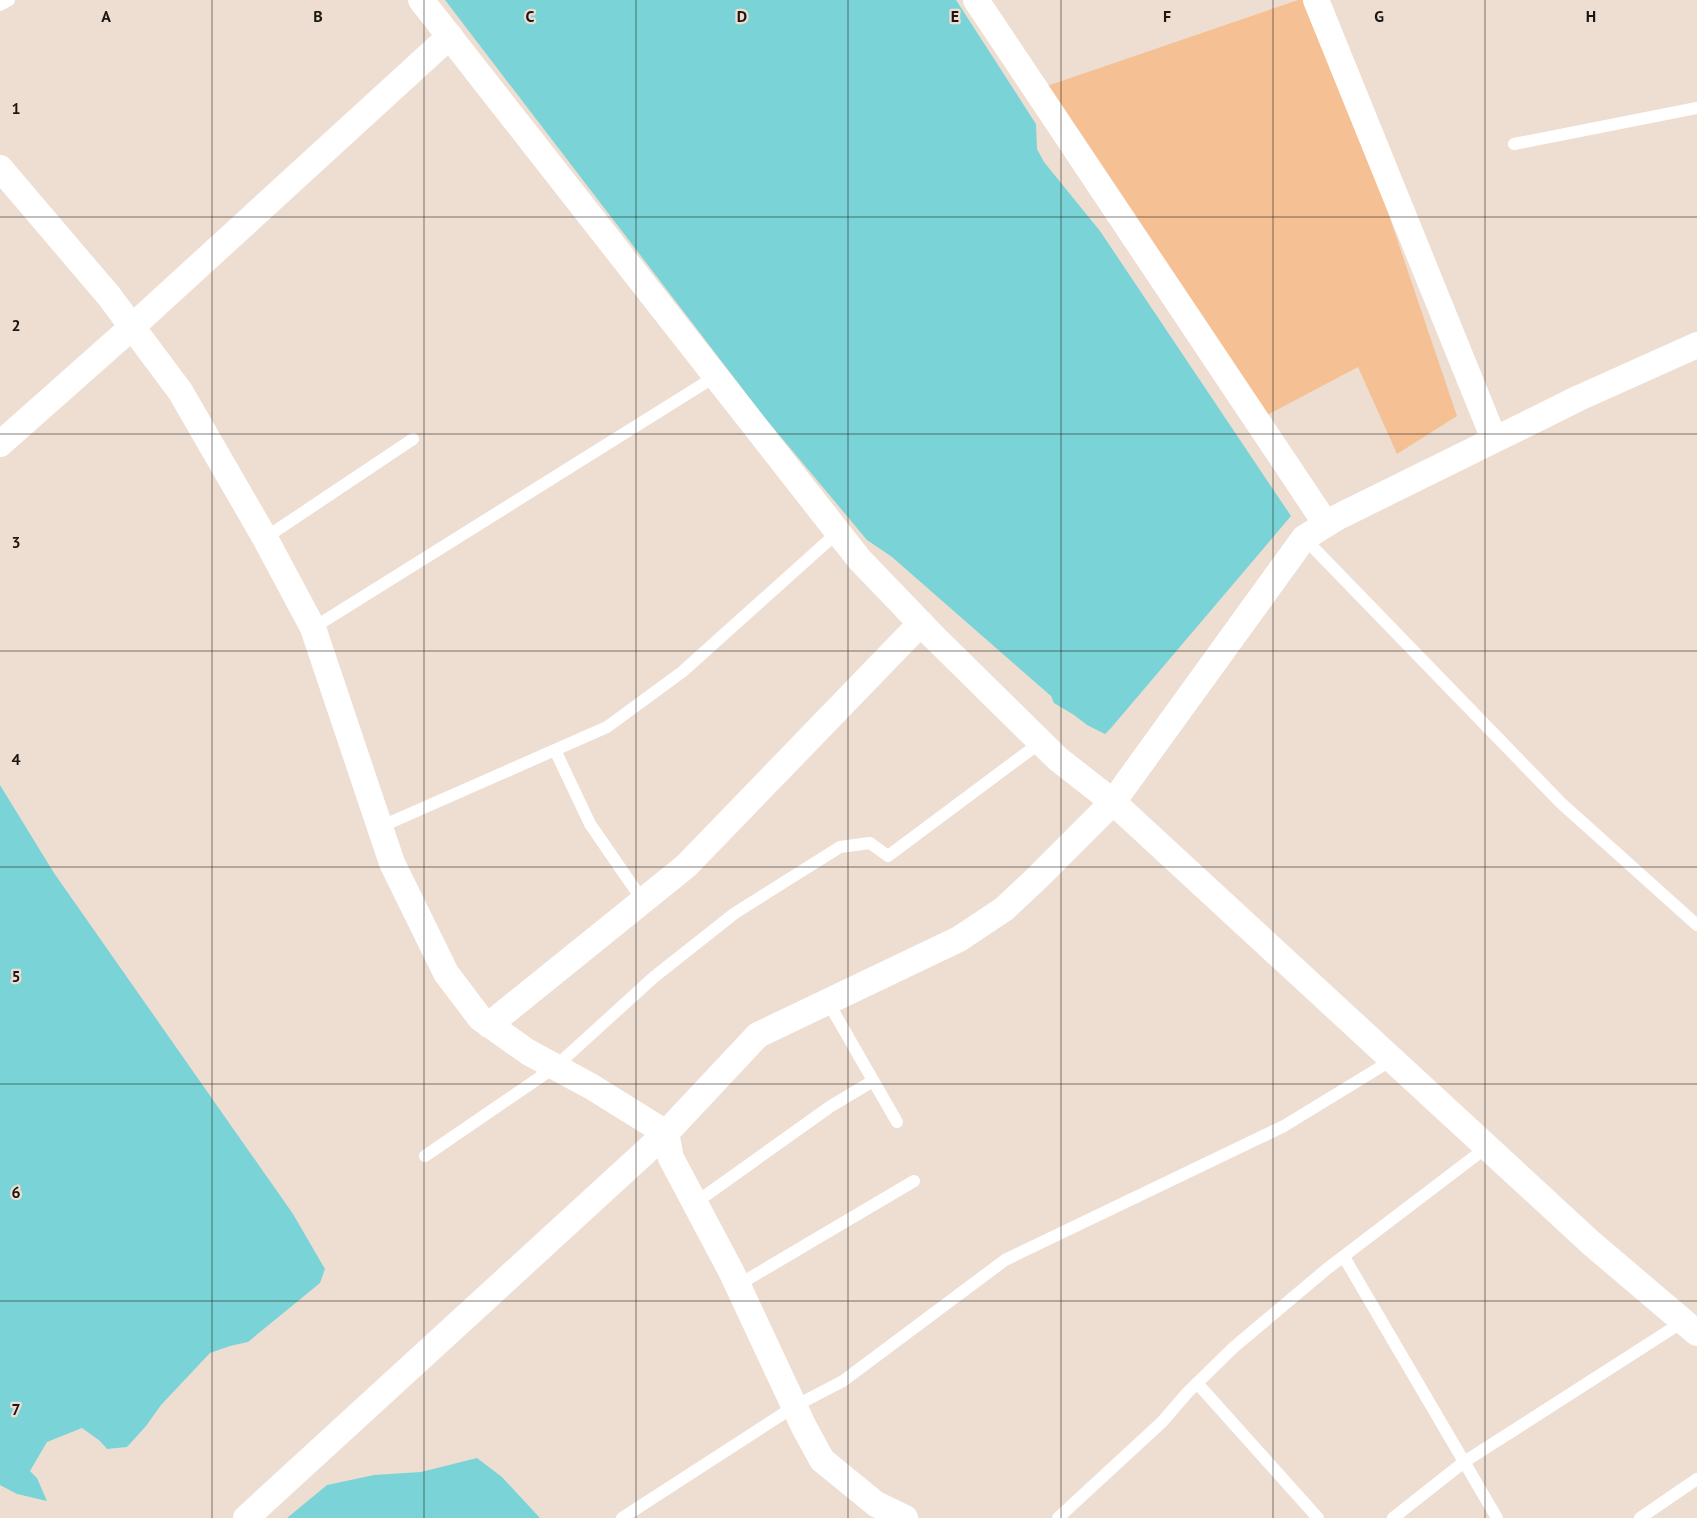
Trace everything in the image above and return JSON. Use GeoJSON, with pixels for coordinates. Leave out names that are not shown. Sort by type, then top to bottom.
{"type":"FeatureCollection","features":[{"type":"Feature","properties":{"kind":"street"},"geometry":{"type":"LineString","coordinates":[[421,0],[859,559],[1058,759],[1113,802],[1591,1243],[1690,1327]]}},
{"type":"Feature","properties":{"kind":"street"},"geometry":{"type":"LineString","coordinates":[[976,0],[1326,524]]}},
{"type":"Feature","properties":{"kind":"street"},"geometry":{"type":"LineString","coordinates":[[1316,0],[1494,440]]}},
{"type":"Feature","properties":{"kind":"street"},"geometry":{"type":"LineString","coordinates":[[0,444],[132,327],[450,36]]}},
{"type":"Feature","properties":{"kind":"street"},"geometry":{"type":"LineString","coordinates":[[0,168],[109,296],[180,391],[265,538],[313,628],[392,863],[446,973],[480,1018],[528,1052],[592,1087],[666,1133],[671,1158],[738,1285],[822,1460],[876,1504],[905,1518]]}},
{"type":"Feature","properties":{"kind":"street"},"geometry":{"type":"LineString","coordinates":[[246,1518],[666,1133],[758,1035],[959,939],[1004,909],[1113,802],[1304,538],[1338,517],[1579,398],[1697,345]]}},
{"type":"Feature","properties":{"kind":"street"},"geometry":{"type":"LineString","coordinates":[[490,1025],[686,866],[921,623]]}},
{"type":"Feature","properties":{"kind":"lane"},"geometry":{"type":"LineString","coordinates":[[0,5],[9,0]]}},
{"type":"Feature","properties":{"kind":"lane"},"geometry":{"type":"LineString","coordinates":[[1514,144],[1697,108]]}},
{"type":"Feature","properties":{"kind":"lane"},"geometry":{"type":"LineString","coordinates":[[313,628],[716,376]]}},
{"type":"Feature","properties":{"kind":"lane"},"geometry":{"type":"LineString","coordinates":[[265,538],[413,439]]}},
{"type":"Feature","properties":{"kind":"lane"},"geometry":{"type":"LineString","coordinates":[[380,827],[607,727],[682,672],[838,532]]}},
{"type":"Feature","properties":{"kind":"lane"},"geometry":{"type":"LineString","coordinates":[[1304,538],[1561,803],[1697,925]]}},
{"type":"Feature","properties":{"kind":"lane"},"geometry":{"type":"LineString","coordinates":[[424,1156],[555,1067],[654,977],[734,913],[840,846],[870,843],[888,856],[1041,742]]}},
{"type":"Feature","properties":{"kind":"lane"},"geometry":{"type":"LineString","coordinates":[[555,750],[590,824],[643,901]]}},
{"type":"Feature","properties":{"kind":"lane"},"geometry":{"type":"LineString","coordinates":[[828,1002],[898,1122]]}},
{"type":"Feature","properties":{"kind":"lane"},"geometry":{"type":"LineString","coordinates":[[622,1518],[795,1406],[843,1381],[1005,1260],[1284,1126],[1392,1060]]}},
{"type":"Feature","properties":{"kind":"lane"},"geometry":{"type":"LineString","coordinates":[[695,1203],[831,1106],[873,1081]]}},
{"type":"Feature","properties":{"kind":"lane"},"geometry":{"type":"LineString","coordinates":[[1058,1518],[1162,1422],[1197,1383],[1234,1347],[1344,1257],[1488,1147]]}},
{"type":"Feature","properties":{"kind":"lane"},"geometry":{"type":"LineString","coordinates":[[738,1285],[914,1181]]}},
{"type":"Feature","properties":{"kind":"lane"},"geometry":{"type":"LineString","coordinates":[[1344,1257],[1497,1518]]}},
{"type":"Feature","properties":{"kind":"lane"},"geometry":{"type":"LineString","coordinates":[[1393,1518],[1464,1462],[1690,1327]]}},
{"type":"Feature","properties":{"kind":"lane"},"geometry":{"type":"LineString","coordinates":[[1197,1383],[1318,1518]]}},
{"type":"Feature","properties":{"kind":"lane"},"geometry":{"type":"LineString","coordinates":[[1640,1518],[1697,1479]]}},
{"type":"Feature","properties":{"kind":"shaded area"},"geometry":{"type":"Polygon","coordinates":[[[1298,0],[1316,0],[1457,416],[1397,454],[1358,367],[1267,415],[1047,86],[1298,0]]]}},
{"type":"Feature","properties":{"kind":"water"},"geometry":{"type":"Polygon","coordinates":[[[445,0],[956,0],[1036,124],[1037,149],[1044,162],[1100,231],[1291,516],[1111,728],[1105,734],[1087,725],[1054,703],[1051,696],[892,557],[867,540],[765,418],[445,0]]]}},
{"type":"Feature","properties":{"kind":"water"},"geometry":{"type":"Polygon","coordinates":[[[0,785],[54,873],[293,1214],[325,1269],[320,1283],[248,1342],[210,1353],[161,1405],[146,1426],[127,1447],[107,1449],[100,1441],[82,1428],[47,1442],[30,1471],[37,1478],[47,1501],[17,1494],[0,1485],[0,785]]]}},
{"type":"Feature","properties":{"kind":"water"},"geometry":{"type":"Polygon","coordinates":[[[477,1458],[502,1477],[540,1518],[287,1518],[327,1485],[374,1475],[421,1472],[477,1458]]]}}]}
